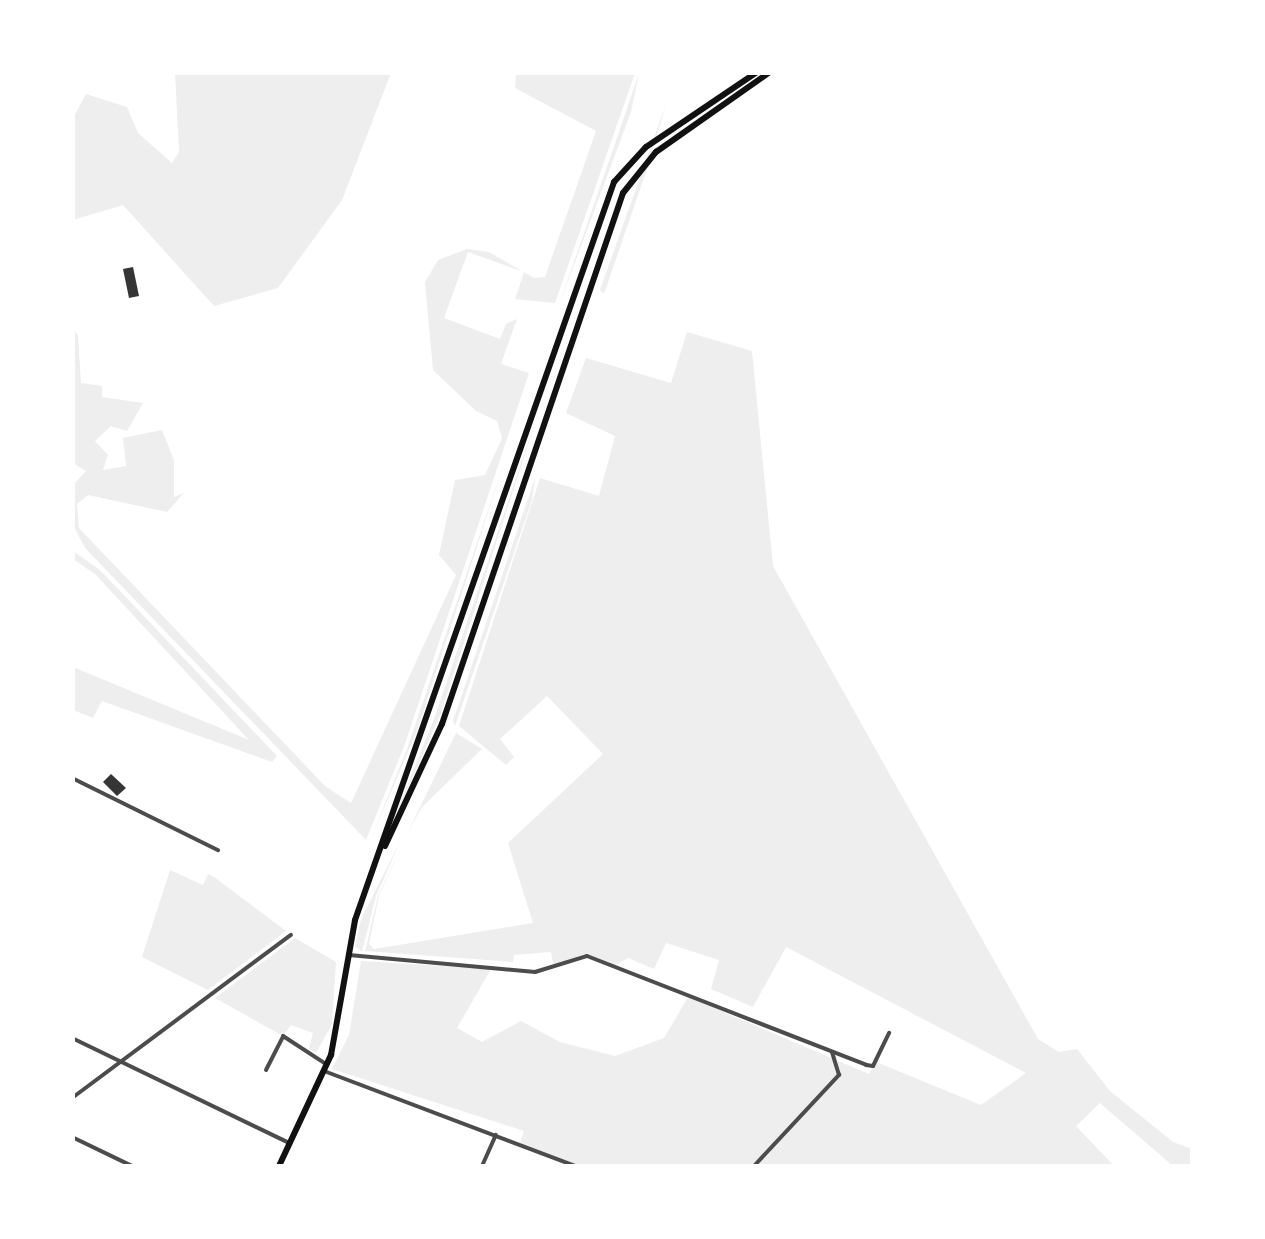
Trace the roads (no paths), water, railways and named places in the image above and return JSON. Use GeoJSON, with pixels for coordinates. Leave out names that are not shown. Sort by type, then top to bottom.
{"type":"FeatureCollection","features":[{"type":"Feature","properties":{"kind":"main road"},"geometry":{"type":"LineString","coordinates":[[279,1166],[326,1068],[349,955],[380,853],[614,182],[634,156],[758,72]]}},
{"type":"Feature","properties":{"kind":"main road"},"geometry":{"type":"LineString","coordinates":[[380,853],[442,724],[608,234],[640,167],[770,72]]}},
{"type":"Feature","properties":{"kind":"main road"},"geometry":{"type":"LineString","coordinates":[[596,230],[608,234]]}},
{"type":"Feature","properties":{"kind":"street"},"geometry":{"type":"LineString","coordinates":[[72,778],[218,850]]}},
{"type":"Feature","properties":{"kind":"street"},"geometry":{"type":"LineString","coordinates":[[72,1098],[290,935]]}},
{"type":"Feature","properties":{"kind":"street"},"geometry":{"type":"LineString","coordinates":[[349,955],[535,972],[587,956],[874,1066],[888,1033]]}},
{"type":"Feature","properties":{"kind":"street"},"geometry":{"type":"LineString","coordinates":[[266,1070],[283,1036],[326,1068],[576,1166]]}},
{"type":"Feature","properties":{"kind":"street"},"geometry":{"type":"LineString","coordinates":[[72,1038],[290,1144]]}},
{"type":"Feature","properties":{"kind":"street"},"geometry":{"type":"LineString","coordinates":[[754,1166],[839,1075],[831,1050]]}},
{"type":"Feature","properties":{"kind":"street"},"geometry":{"type":"LineString","coordinates":[[482,1166],[496,1135]]}},
{"type":"Feature","properties":{"kind":"street"},"geometry":{"type":"LineString","coordinates":[[72,1137],[132,1166]]}}]}
